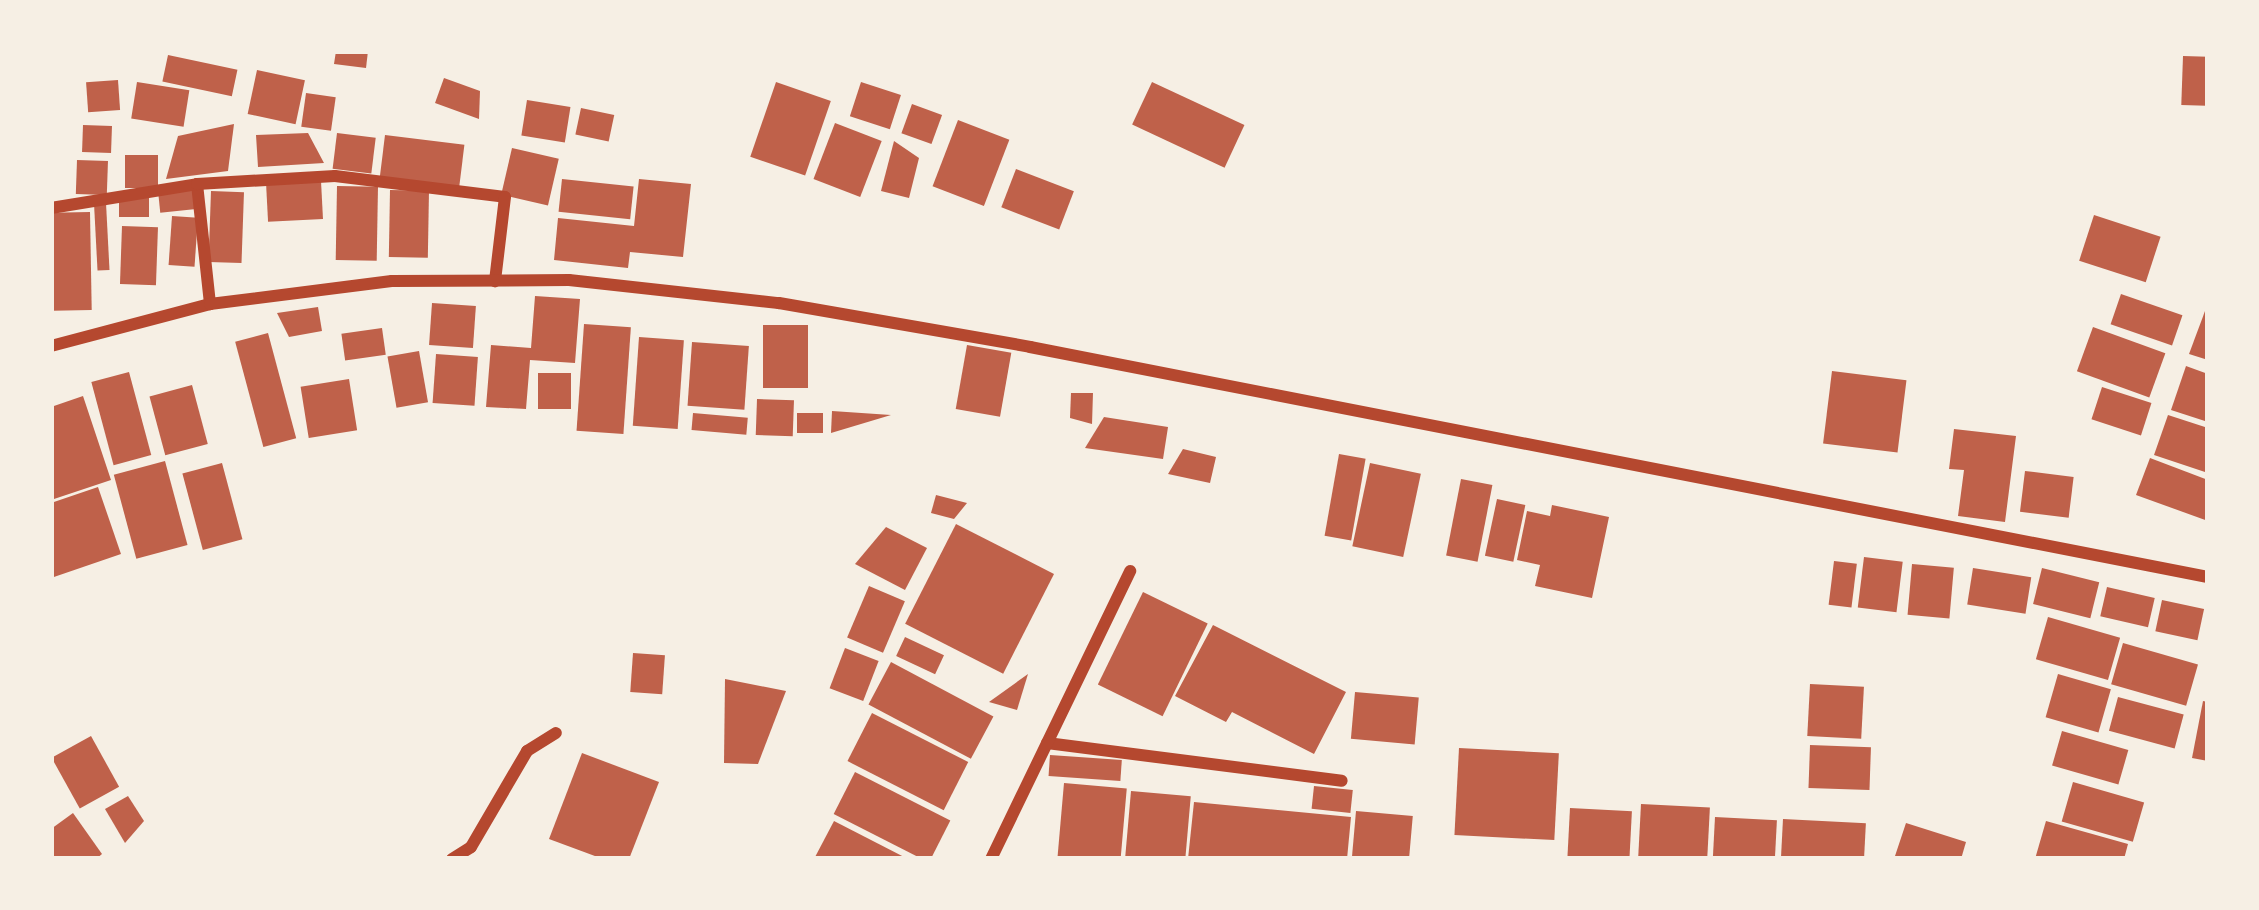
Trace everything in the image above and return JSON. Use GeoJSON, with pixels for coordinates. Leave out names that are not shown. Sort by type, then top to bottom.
{"type":"FeatureCollection","features":[{"type":"Feature","properties":{"kind":"street"},"geometry":{"type":"LineString","coordinates":[[51,208],[197,184],[335,176],[505,197],[495,281]]}},
{"type":"Feature","properties":{"kind":"street"},"geometry":{"type":"LineString","coordinates":[[197,184],[210,304]]}},
{"type":"Feature","properties":{"kind":"street"},"geometry":{"type":"LineString","coordinates":[[51,346],[210,304],[392,281],[569,280],[756,301],[939,331],[2208,577]]}},
{"type":"Feature","properties":{"kind":"street"},"geometry":{"type":"LineString","coordinates":[[992,859],[1130,571]]}},
{"type":"Feature","properties":{"kind":"street"},"geometry":{"type":"LineString","coordinates":[[452,859],[471,847],[527,752],[556,733]]}},
{"type":"Feature","properties":{"kind":"street"},"geometry":{"type":"LineString","coordinates":[[1047,743],[1342,781]]}},
{"type":"Feature","properties":{"kind":"building"},"geometry":{"type":"Polygon","coordinates":[[[336,51],[368,51],[366,68],[334,64],[336,51]]]}},
{"type":"Feature","properties":{"kind":"building"},"geometry":{"type":"Polygon","coordinates":[[[168,55],[237,70],[232,96],[162,81],[168,55]]]}},
{"type":"Feature","properties":{"kind":"building"},"geometry":{"type":"Polygon","coordinates":[[[2183,56],[2208,57],[2206,106],[2181,105],[2183,56]]]}},
{"type":"Feature","properties":{"kind":"building"},"geometry":{"type":"Polygon","coordinates":[[[257,70],[305,80],[296,124],[248,114],[257,70]]]}},
{"type":"Feature","properties":{"kind":"building"},"geometry":{"type":"Polygon","coordinates":[[[444,78],[480,91],[479,119],[435,103],[444,78]]]}},
{"type":"Feature","properties":{"kind":"building"},"geometry":{"type":"Polygon","coordinates":[[[118,80],[120,110],[88,112],[86,82],[118,80]]]}},
{"type":"Feature","properties":{"kind":"building"},"geometry":{"type":"Polygon","coordinates":[[[137,82],[189,90],[184,127],[131,119],[137,82]]]}},
{"type":"Feature","properties":{"kind":"building"},"geometry":{"type":"Polygon","coordinates":[[[776,82],[831,101],[805,176],[750,157],[776,82]]]}},
{"type":"Feature","properties":{"kind":"building"},"geometry":{"type":"Polygon","coordinates":[[[861,82],[901,95],[890,129],[850,116],[861,82]]]}},
{"type":"Feature","properties":{"kind":"building"},"geometry":{"type":"Polygon","coordinates":[[[1152,82],[1244,125],[1225,168],[1132,125],[1152,82]]]}},
{"type":"Feature","properties":{"kind":"building"},"geometry":{"type":"Polygon","coordinates":[[[306,93],[336,97],[331,131],[301,127],[306,93]]]}},
{"type":"Feature","properties":{"kind":"building"},"geometry":{"type":"Polygon","coordinates":[[[527,100],[570,107],[565,142],[521,136],[527,100]]]}},
{"type":"Feature","properties":{"kind":"building"},"geometry":{"type":"Polygon","coordinates":[[[912,104],[942,115],[931,144],[901,133],[912,104]]]}},
{"type":"Feature","properties":{"kind":"building"},"geometry":{"type":"Polygon","coordinates":[[[581,108],[614,115],[609,141],[575,134],[581,108]]]}},
{"type":"Feature","properties":{"kind":"building"},"geometry":{"type":"Polygon","coordinates":[[[958,120],[1009,140],[984,206],[933,186],[958,120]]]}},
{"type":"Feature","properties":{"kind":"building"},"geometry":{"type":"Polygon","coordinates":[[[835,123],[882,141],[860,197],[813,179],[835,123]]]}},
{"type":"Feature","properties":{"kind":"building"},"geometry":{"type":"Polygon","coordinates":[[[234,124],[228,171],[166,179],[178,136],[234,124]]]}},
{"type":"Feature","properties":{"kind":"building"},"geometry":{"type":"Polygon","coordinates":[[[83,125],[112,126],[111,153],[82,152],[83,125]]]}},
{"type":"Feature","properties":{"kind":"building"},"geometry":{"type":"Polygon","coordinates":[[[308,133],[324,163],[258,167],[256,135],[308,133]]]}},
{"type":"Feature","properties":{"kind":"building"},"geometry":{"type":"Polygon","coordinates":[[[337,133],[376,138],[371,173],[333,169],[337,133]]]}},
{"type":"Feature","properties":{"kind":"building"},"geometry":{"type":"Polygon","coordinates":[[[385,135],[464,145],[459,187],[380,178],[385,135]]]}},
{"type":"Feature","properties":{"kind":"building"},"geometry":{"type":"Polygon","coordinates":[[[894,141],[919,158],[909,198],[881,191],[894,141]]]}},
{"type":"Feature","properties":{"kind":"building"},"geometry":{"type":"Polygon","coordinates":[[[512,148],[559,159],[548,206],[501,195],[512,148]]]}},
{"type":"Feature","properties":{"kind":"building"},"geometry":{"type":"Polygon","coordinates":[[[125,155],[158,155],[158,188],[125,188],[125,155]]]}},
{"type":"Feature","properties":{"kind":"building"},"geometry":{"type":"Polygon","coordinates":[[[77,160],[108,161],[107,195],[76,194],[77,160]]]}},
{"type":"Feature","properties":{"kind":"building"},"geometry":{"type":"Polygon","coordinates":[[[1016,169],[1074,191],[1059,229],[1001,207],[1016,169]]]}},
{"type":"Feature","properties":{"kind":"building"},"geometry":{"type":"Polygon","coordinates":[[[562,179],[634,187],[630,219],[559,212],[562,179]]]}},
{"type":"Feature","properties":{"kind":"building"},"geometry":{"type":"Polygon","coordinates":[[[639,179],[691,184],[683,257],[630,252],[628,268],[554,260],[558,218],[634,226],[639,179]]]}},
{"type":"Feature","properties":{"kind":"building"},"geometry":{"type":"Polygon","coordinates":[[[321,181],[323,219],[268,222],[266,184],[321,181]]]}},
{"type":"Feature","properties":{"kind":"building"},"geometry":{"type":"Polygon","coordinates":[[[337,186],[378,187],[377,261],[336,260],[337,186]]]}},
{"type":"Feature","properties":{"kind":"building"},"geometry":{"type":"Polygon","coordinates":[[[194,189],[196,209],[160,213],[158,193],[194,189]]]}},
{"type":"Feature","properties":{"kind":"building"},"geometry":{"type":"Polygon","coordinates":[[[390,190],[429,191],[428,258],[389,257],[390,190]]]}},
{"type":"Feature","properties":{"kind":"building"},"geometry":{"type":"Polygon","coordinates":[[[211,191],[244,192],[242,263],[209,262],[211,191]]]}},
{"type":"Feature","properties":{"kind":"building"},"geometry":{"type":"Polygon","coordinates":[[[119,198],[149,198],[149,217],[119,217],[119,198]]]}},
{"type":"Feature","properties":{"kind":"building"},"geometry":{"type":"Polygon","coordinates":[[[106,203],[110,270],[98,271],[94,204],[106,203]]]}},
{"type":"Feature","properties":{"kind":"building"},"geometry":{"type":"Polygon","coordinates":[[[90,212],[92,310],[53,311],[51,213],[90,212]]]}},
{"type":"Feature","properties":{"kind":"building"},"geometry":{"type":"Polygon","coordinates":[[[2094,215],[2161,237],[2146,282],[2079,261],[2094,215]]]}},
{"type":"Feature","properties":{"kind":"building"},"geometry":{"type":"Polygon","coordinates":[[[172,216],[198,218],[195,267],[169,265],[172,216]]]}},
{"type":"Feature","properties":{"kind":"building"},"geometry":{"type":"Polygon","coordinates":[[[122,226],[158,227],[156,285],[120,284],[122,226]]]}},
{"type":"Feature","properties":{"kind":"building"},"geometry":{"type":"Polygon","coordinates":[[[2121,294],[2182,315],[2172,345],[2111,324],[2121,294]]]}},
{"type":"Feature","properties":{"kind":"building"},"geometry":{"type":"Polygon","coordinates":[[[535,296],[580,299],[575,363],[530,360],[526,409],[486,407],[491,345],[531,348],[535,296]]]}},
{"type":"Feature","properties":{"kind":"building"},"geometry":{"type":"Polygon","coordinates":[[[432,303],[476,306],[473,348],[429,345],[432,303]]]}},
{"type":"Feature","properties":{"kind":"building"},"geometry":{"type":"Polygon","coordinates":[[[2208,303],[2208,360],[2189,354],[2208,303]]]}},
{"type":"Feature","properties":{"kind":"building"},"geometry":{"type":"Polygon","coordinates":[[[318,307],[322,331],[289,337],[277,313],[318,307]]]}},
{"type":"Feature","properties":{"kind":"building"},"geometry":{"type":"Polygon","coordinates":[[[584,324],[631,327],[623,434],[577,431],[584,324]]]}},
{"type":"Feature","properties":{"kind":"building"},"geometry":{"type":"Polygon","coordinates":[[[763,325],[808,325],[808,388],[763,388],[763,325]]]}},
{"type":"Feature","properties":{"kind":"building"},"geometry":{"type":"Polygon","coordinates":[[[2093,327],[2165,353],[2149,398],[2077,371],[2093,327]]]}},
{"type":"Feature","properties":{"kind":"building"},"geometry":{"type":"Polygon","coordinates":[[[382,328],[386,355],[345,360],[341,334],[382,328]]]}},
{"type":"Feature","properties":{"kind":"building"},"geometry":{"type":"Polygon","coordinates":[[[268,333],[296,438],[263,447],[235,342],[268,333]]]}},
{"type":"Feature","properties":{"kind":"building"},"geometry":{"type":"Polygon","coordinates":[[[639,337],[684,340],[678,429],[633,426],[639,337]]]}},
{"type":"Feature","properties":{"kind":"building"},"geometry":{"type":"Polygon","coordinates":[[[692,342],[749,346],[744,410],[688,406],[692,342]]]}},
{"type":"Feature","properties":{"kind":"building"},"geometry":{"type":"Polygon","coordinates":[[[967,345],[1011,353],[1000,417],[956,409],[967,345]]]}},
{"type":"Feature","properties":{"kind":"building"},"geometry":{"type":"Polygon","coordinates":[[[419,351],[428,402],[397,408],[387,357],[419,351]]]}},
{"type":"Feature","properties":{"kind":"building"},"geometry":{"type":"Polygon","coordinates":[[[436,354],[478,357],[474,406],[433,403],[436,354]]]}},
{"type":"Feature","properties":{"kind":"building"},"geometry":{"type":"Polygon","coordinates":[[[2186,366],[2208,374],[2208,422],[2171,410],[2186,366]]]}},
{"type":"Feature","properties":{"kind":"building"},"geometry":{"type":"Polygon","coordinates":[[[1832,371],[1906,380],[1898,453],[1823,443],[1832,371]]]}},
{"type":"Feature","properties":{"kind":"building"},"geometry":{"type":"Polygon","coordinates":[[[129,372],[151,455],[114,465],[91,382],[129,372]]]}},
{"type":"Feature","properties":{"kind":"building"},"geometry":{"type":"Polygon","coordinates":[[[538,373],[571,373],[571,409],[538,409],[538,373]]]}},
{"type":"Feature","properties":{"kind":"building"},"geometry":{"type":"Polygon","coordinates":[[[349,379],[357,430],[309,438],[301,387],[349,379]]]}},
{"type":"Feature","properties":{"kind":"building"},"geometry":{"type":"Polygon","coordinates":[[[192,385],[208,444],[165,455],[149,396],[192,385]]]}},
{"type":"Feature","properties":{"kind":"building"},"geometry":{"type":"Polygon","coordinates":[[[2102,387],[2151,403],[2141,435],[2091,419],[2102,387]]]}},
{"type":"Feature","properties":{"kind":"building"},"geometry":{"type":"Polygon","coordinates":[[[1071,393],[1093,393],[1092,424],[1070,418],[1071,393]]]}},
{"type":"Feature","properties":{"kind":"building"},"geometry":{"type":"Polygon","coordinates":[[[83,396],[111,480],[51,500],[51,407],[83,396]]]}},
{"type":"Feature","properties":{"kind":"building"},"geometry":{"type":"Polygon","coordinates":[[[757,399],[794,400],[793,436],[756,435],[757,399]]]}},
{"type":"Feature","properties":{"kind":"building"},"geometry":{"type":"Polygon","coordinates":[[[832,411],[891,415],[831,433],[832,411]]]}},
{"type":"Feature","properties":{"kind":"building"},"geometry":{"type":"Polygon","coordinates":[[[693,413],[748,418],[746,435],[692,430],[693,413]]]}},
{"type":"Feature","properties":{"kind":"building"},"geometry":{"type":"Polygon","coordinates":[[[797,413],[823,413],[823,433],[797,433],[797,413]]]}},
{"type":"Feature","properties":{"kind":"building"},"geometry":{"type":"Polygon","coordinates":[[[2168,415],[2208,428],[2208,473],[2154,455],[2168,415]]]}},
{"type":"Feature","properties":{"kind":"building"},"geometry":{"type":"Polygon","coordinates":[[[1104,417],[1168,427],[1163,459],[1085,448],[1104,417]]]}},
{"type":"Feature","properties":{"kind":"building"},"geometry":{"type":"Polygon","coordinates":[[[1954,429],[2016,436],[2005,522],[1958,516],[1964,470],[1949,469],[1954,429]]]}},
{"type":"Feature","properties":{"kind":"building"},"geometry":{"type":"Polygon","coordinates":[[[1183,449],[1216,457],[1210,483],[1168,474],[1183,449]]]}},
{"type":"Feature","properties":{"kind":"building"},"geometry":{"type":"Polygon","coordinates":[[[1339,454],[1366,459],[1351,540],[1325,536],[1339,454]]]}},
{"type":"Feature","properties":{"kind":"building"},"geometry":{"type":"Polygon","coordinates":[[[2150,458],[2208,480],[2208,521],[2136,495],[2150,458]]]}},
{"type":"Feature","properties":{"kind":"building"},"geometry":{"type":"Polygon","coordinates":[[[165,461],[188,545],[136,559],[114,475],[165,461]]]}},
{"type":"Feature","properties":{"kind":"building"},"geometry":{"type":"Polygon","coordinates":[[[222,463],[242,539],[203,550],[182,474],[222,463]]]}},
{"type":"Feature","properties":{"kind":"building"},"geometry":{"type":"Polygon","coordinates":[[[1370,463],[1421,474],[1403,557],[1352,546],[1370,463]]]}},
{"type":"Feature","properties":{"kind":"building"},"geometry":{"type":"Polygon","coordinates":[[[2025,471],[2074,477],[2069,518],[2020,512],[2025,471]]]}},
{"type":"Feature","properties":{"kind":"building"},"geometry":{"type":"Polygon","coordinates":[[[1461,479],[1492,485],[1478,562],[1446,556],[1461,479]]]}},
{"type":"Feature","properties":{"kind":"building"},"geometry":{"type":"Polygon","coordinates":[[[98,487],[121,554],[51,578],[51,503],[98,487]]]}},
{"type":"Feature","properties":{"kind":"building"},"geometry":{"type":"Polygon","coordinates":[[[936,495],[967,503],[954,519],[931,513],[936,495]]]}},
{"type":"Feature","properties":{"kind":"building"},"geometry":{"type":"Polygon","coordinates":[[[1497,499],[1525,505],[1513,562],[1485,556],[1497,499]]]}},
{"type":"Feature","properties":{"kind":"building"},"geometry":{"type":"Polygon","coordinates":[[[1552,505],[1609,517],[1592,598],[1535,586],[1540,565],[1517,560],[1527,511],[1550,516],[1552,505]]]}},
{"type":"Feature","properties":{"kind":"building"},"geometry":{"type":"Polygon","coordinates":[[[956,524],[1054,574],[1003,674],[905,624],[956,524]]]}},
{"type":"Feature","properties":{"kind":"building"},"geometry":{"type":"Polygon","coordinates":[[[886,527],[927,548],[905,590],[855,564],[886,527]]]}},
{"type":"Feature","properties":{"kind":"building"},"geometry":{"type":"Polygon","coordinates":[[[1864,557],[1903,562],[1896,612],[1858,608],[1864,557]]]}},
{"type":"Feature","properties":{"kind":"building"},"geometry":{"type":"Polygon","coordinates":[[[1834,561],[1857,564],[1851,607],[1829,605],[1834,561]]]}},
{"type":"Feature","properties":{"kind":"building"},"geometry":{"type":"Polygon","coordinates":[[[1912,564],[1954,568],[1949,618],[1908,615],[1912,564]]]}},
{"type":"Feature","properties":{"kind":"building"},"geometry":{"type":"Polygon","coordinates":[[[1973,568],[2031,577],[2025,614],[1967,605],[1973,568]]]}},
{"type":"Feature","properties":{"kind":"building"},"geometry":{"type":"Polygon","coordinates":[[[2042,568],[2099,582],[2090,618],[2033,604],[2042,568]]]}},
{"type":"Feature","properties":{"kind":"building"},"geometry":{"type":"Polygon","coordinates":[[[869,586],[905,601],[883,653],[847,638],[869,586]]]}},
{"type":"Feature","properties":{"kind":"building"},"geometry":{"type":"Polygon","coordinates":[[[2107,587],[2155,598],[2148,627],[2100,616],[2107,587]]]}},
{"type":"Feature","properties":{"kind":"building"},"geometry":{"type":"Polygon","coordinates":[[[1143,592],[1208,624],[1163,716],[1098,685],[1143,592]]]}},
{"type":"Feature","properties":{"kind":"building"},"geometry":{"type":"Polygon","coordinates":[[[2162,600],[2204,609],[2197,640],[2155,631],[2162,600]]]}},
{"type":"Feature","properties":{"kind":"building"},"geometry":{"type":"Polygon","coordinates":[[[2048,617],[2120,638],[2108,680],[2036,659],[2048,617]]]}},
{"type":"Feature","properties":{"kind":"building"},"geometry":{"type":"Polygon","coordinates":[[[1213,625],[1346,692],[1314,754],[1232,712],[1226,722],[1175,696],[1213,625]]]}},
{"type":"Feature","properties":{"kind":"building"},"geometry":{"type":"Polygon","coordinates":[[[905,637],[944,655],[935,674],[896,656],[905,637]]]}},
{"type":"Feature","properties":{"kind":"building"},"geometry":{"type":"Polygon","coordinates":[[[2123,643],[2198,664],[2186,706],[2111,684],[2123,643]]]}},
{"type":"Feature","properties":{"kind":"building"},"geometry":{"type":"Polygon","coordinates":[[[845,648],[879,661],[863,701],[830,688],[845,648]]]}},
{"type":"Feature","properties":{"kind":"building"},"geometry":{"type":"Polygon","coordinates":[[[633,653],[665,655],[662,694],[630,692],[633,653]]]}},
{"type":"Feature","properties":{"kind":"building"},"geometry":{"type":"Polygon","coordinates":[[[891,662],[993,716],[971,759],[868,704],[891,662]]]}},
{"type":"Feature","properties":{"kind":"building"},"geometry":{"type":"Polygon","coordinates":[[[1028,674],[1017,710],[989,702],[1028,674]]]}},
{"type":"Feature","properties":{"kind":"building"},"geometry":{"type":"Polygon","coordinates":[[[2058,674],[2111,689],[2098,732],[2046,717],[2058,674]]]}},
{"type":"Feature","properties":{"kind":"building"},"geometry":{"type":"Polygon","coordinates":[[[725,679],[786,691],[758,764],[724,763],[725,679]]]}},
{"type":"Feature","properties":{"kind":"building"},"geometry":{"type":"Polygon","coordinates":[[[1810,684],[1864,687],[1861,739],[1807,736],[1810,684]]]}},
{"type":"Feature","properties":{"kind":"building"},"geometry":{"type":"Polygon","coordinates":[[[1355,692],[1419,698],[1415,744],[1351,739],[1355,692]]]}},
{"type":"Feature","properties":{"kind":"building"},"geometry":{"type":"Polygon","coordinates":[[[2118,697],[2184,715],[2175,748],[2109,731],[2118,697]]]}},
{"type":"Feature","properties":{"kind":"building"},"geometry":{"type":"Polygon","coordinates":[[[2203,701],[2208,702],[2208,761],[2192,758],[2203,701]]]}},
{"type":"Feature","properties":{"kind":"building"},"geometry":{"type":"Polygon","coordinates":[[[872,713],[968,762],[944,810],[847,761],[872,713]]]}},
{"type":"Feature","properties":{"kind":"building"},"geometry":{"type":"Polygon","coordinates":[[[2062,731],[2128,750],[2118,785],[2052,766],[2062,731]]]}},
{"type":"Feature","properties":{"kind":"building"},"geometry":{"type":"Polygon","coordinates":[[[91,736],[119,787],[80,809],[52,758],[91,736]]]}},
{"type":"Feature","properties":{"kind":"building"},"geometry":{"type":"Polygon","coordinates":[[[1810,745],[1871,747],[1869,790],[1808,788],[1810,745]]]}},
{"type":"Feature","properties":{"kind":"building"},"geometry":{"type":"Polygon","coordinates":[[[1459,748],[1559,753],[1554,840],[1454,835],[1459,748]]]}},
{"type":"Feature","properties":{"kind":"building"},"geometry":{"type":"Polygon","coordinates":[[[582,753],[659,782],[629,859],[603,859],[549,839],[582,753]]]}},
{"type":"Feature","properties":{"kind":"building"},"geometry":{"type":"Polygon","coordinates":[[[1050,755],[1122,760],[1120,781],[1049,776],[1050,755]]]}},
{"type":"Feature","properties":{"kind":"building"},"geometry":{"type":"Polygon","coordinates":[[[855,772],[950,821],[931,859],[922,859],[834,814],[855,772]]]}},
{"type":"Feature","properties":{"kind":"building"},"geometry":{"type":"Polygon","coordinates":[[[2073,782],[2144,802],[2133,842],[2062,821],[2073,782]]]}},
{"type":"Feature","properties":{"kind":"building"},"geometry":{"type":"Polygon","coordinates":[[[1064,783],[1127,788],[1121,859],[1057,859],[1064,783]]]}},
{"type":"Feature","properties":{"kind":"building"},"geometry":{"type":"Polygon","coordinates":[[[1314,786],[1353,790],[1350,813],[1312,809],[1314,786]]]}},
{"type":"Feature","properties":{"kind":"building"},"geometry":{"type":"Polygon","coordinates":[[[1131,791],[1191,796],[1185,859],[1125,859],[1131,791]]]}},
{"type":"Feature","properties":{"kind":"building"},"geometry":{"type":"Polygon","coordinates":[[[128,796],[144,821],[125,843],[105,809],[128,796]]]}},
{"type":"Feature","properties":{"kind":"building"},"geometry":{"type":"Polygon","coordinates":[[[1194,802],[1351,817],[1347,859],[1188,859],[1194,802]]]}},
{"type":"Feature","properties":{"kind":"building"},"geometry":{"type":"Polygon","coordinates":[[[1641,804],[1710,808],[1707,859],[1638,859],[1641,804]]]}},
{"type":"Feature","properties":{"kind":"building"},"geometry":{"type":"Polygon","coordinates":[[[1570,808],[1632,811],[1629,859],[1567,859],[1570,808]]]}},
{"type":"Feature","properties":{"kind":"building"},"geometry":{"type":"Polygon","coordinates":[[[1356,811],[1413,816],[1409,859],[1352,859],[1356,811]]]}},
{"type":"Feature","properties":{"kind":"building"},"geometry":{"type":"Polygon","coordinates":[[[73,813],[102,854],[96,859],[51,859],[51,829],[73,813]]]}},
{"type":"Feature","properties":{"kind":"building"},"geometry":{"type":"Polygon","coordinates":[[[1715,817],[1777,820],[1775,859],[1713,859],[1715,817]]]}},
{"type":"Feature","properties":{"kind":"building"},"geometry":{"type":"Polygon","coordinates":[[[1783,819],[1866,823],[1864,859],[1781,859],[1783,819]]]}},
{"type":"Feature","properties":{"kind":"building"},"geometry":{"type":"Polygon","coordinates":[[[834,821],[908,859],[814,859],[834,821]]]}},
{"type":"Feature","properties":{"kind":"building"},"geometry":{"type":"Polygon","coordinates":[[[2046,821],[2128,844],[2124,859],[2035,859],[2046,821]]]}},
{"type":"Feature","properties":{"kind":"building"},"geometry":{"type":"Polygon","coordinates":[[[1906,823],[1966,842],[1961,859],[1894,859],[1906,823]]]}}]}
